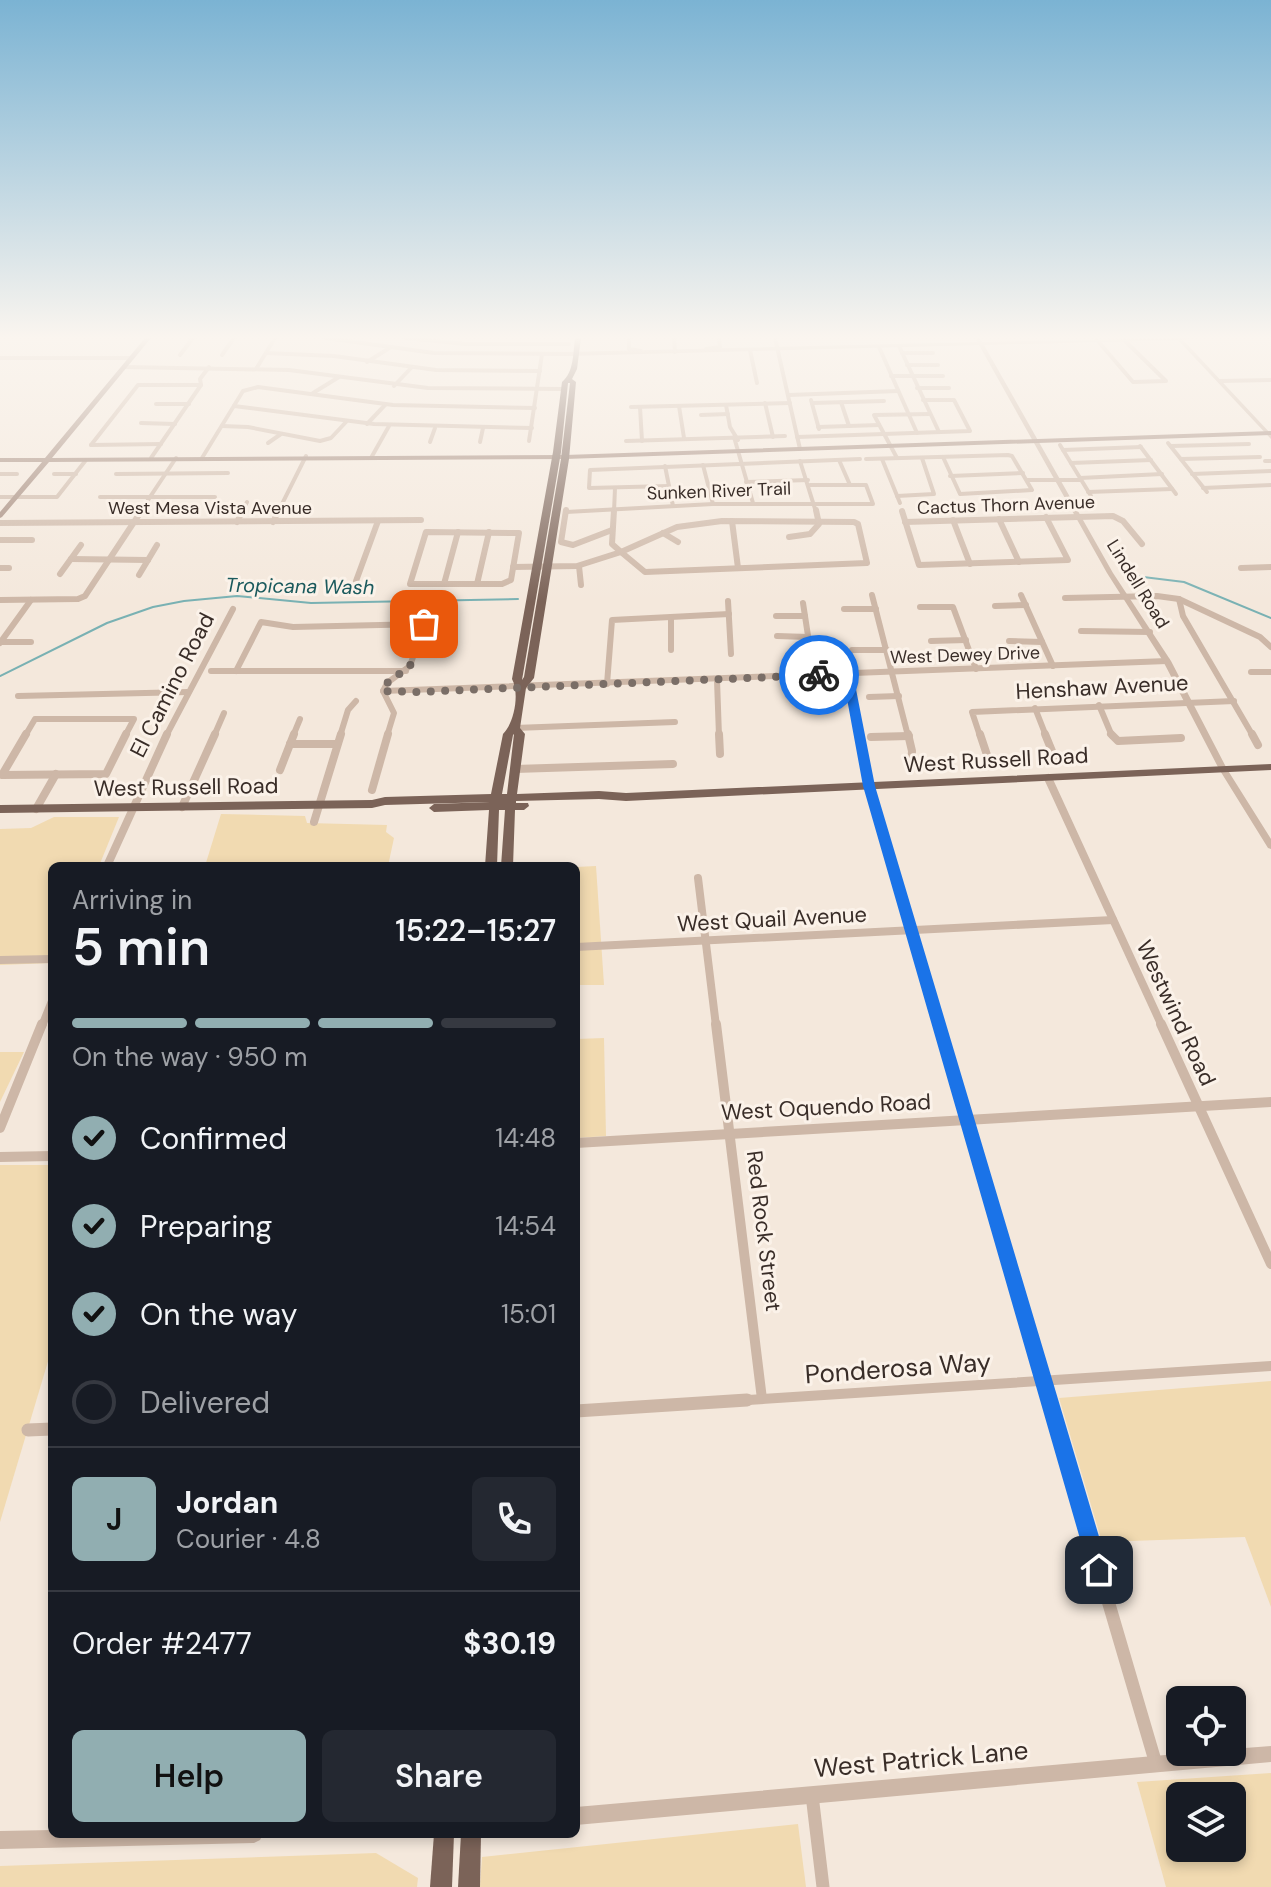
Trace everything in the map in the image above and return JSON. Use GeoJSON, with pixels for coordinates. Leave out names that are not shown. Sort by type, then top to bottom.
{"type":"FeatureCollection","features":[{"type":"Feature","properties":{"kind":"main road"},"geometry":{"type":"LineString","coordinates":[[0,516],[75,426]]}},
{"type":"Feature","properties":{"kind":"main road"},"geometry":{"type":"LineString","coordinates":[[491,862],[494,803],[508,734],[515,728],[521,687],[529,678],[537,631],[542,568],[565,426]]}},
{"type":"Feature","properties":{"kind":"main road"},"geometry":{"type":"LineString","coordinates":[[0,459],[561,456],[1269,433]]}},
{"type":"Feature","properties":{"kind":"main road"},"geometry":{"type":"LineString","coordinates":[[48,459],[114,458]]}},
{"type":"Feature","properties":{"kind":"main road"},"geometry":{"type":"LineString","coordinates":[[521,687],[517,679],[529,614],[542,568]]}},
{"type":"Feature","properties":{"kind":"main road"},"geometry":{"type":"LineString","coordinates":[[529,614],[537,631]]}},
{"type":"Feature","properties":{"kind":"main road"},"geometry":{"type":"LineString","coordinates":[[507,862],[510,803],[520,734],[515,728]]}},
{"type":"Feature","properties":{"kind":"main road","name":"West Russell Road"},"geometry":{"type":"LineString","coordinates":[[0,809],[372,804],[383,809],[494,803],[596,803],[626,797],[1271,767]]}},
{"type":"Feature","properties":{"kind":"main road"},"geometry":{"type":"LineString","coordinates":[[441,1887],[444,1838]]}},
{"type":"Feature","properties":{"kind":"main road"},"geometry":{"type":"LineString","coordinates":[[469,1887],[471,1838]]}},
{"type":"Feature","properties":{"kind":"street"},"geometry":{"type":"LineString","coordinates":[[106,426],[91,445],[161,444]]}},
{"type":"Feature","properties":{"kind":"street"},"geometry":{"type":"LineString","coordinates":[[151,458],[174,426]]}},
{"type":"Feature","properties":{"kind":"street"},"geometry":{"type":"LineString","coordinates":[[202,458],[222,426]]}},
{"type":"Feature","properties":{"kind":"street"},"geometry":{"type":"LineString","coordinates":[[224,426],[325,440],[341,426]]}},
{"type":"Feature","properties":{"kind":"street"},"geometry":{"type":"LineString","coordinates":[[372,457],[389,426]]}},
{"type":"Feature","properties":{"kind":"street"},"geometry":{"type":"LineString","coordinates":[[390,426],[532,428],[529,441]]}},
{"type":"Feature","properties":{"kind":"street"},"geometry":{"type":"LineString","coordinates":[[641,426],[642,441]]}},
{"type":"Feature","properties":{"kind":"street"},"geometry":{"type":"LineString","coordinates":[[682,426],[684,438]]}},
{"type":"Feature","properties":{"kind":"street"},"geometry":{"type":"LineString","coordinates":[[731,426],[753,503]]}},
{"type":"Feature","properties":{"kind":"street"},"geometry":{"type":"LineString","coordinates":[[770,426],[773,437]]}},
{"type":"Feature","properties":{"kind":"street"},"geometry":{"type":"LineString","coordinates":[[795,426],[800,448]]}},
{"type":"Feature","properties":{"kind":"street"},"geometry":{"type":"LineString","coordinates":[[821,436],[818,427],[847,426]]}},
{"type":"Feature","properties":{"kind":"street"},"geometry":{"type":"LineString","coordinates":[[879,426],[895,458]]}},
{"type":"Feature","properties":{"kind":"street"},"geometry":{"type":"LineString","coordinates":[[914,426],[917,433]]}},
{"type":"Feature","properties":{"kind":"street"},"geometry":{"type":"LineString","coordinates":[[936,426],[939,432]]}},
{"type":"Feature","properties":{"kind":"street"},"geometry":{"type":"LineString","coordinates":[[797,437],[970,431],[967,426]]}},
{"type":"Feature","properties":{"kind":"street","name":"Lindell Road"},"geometry":{"type":"LineString","coordinates":[[1027,426],[1167,661],[1223,769],[1271,846]]}},
{"type":"Feature","properties":{"kind":"street"},"geometry":{"type":"LineString","coordinates":[[430,442],[435,428]]}},
{"type":"Feature","properties":{"kind":"street"},"geometry":{"type":"LineString","coordinates":[[480,442],[483,428]]}},
{"type":"Feature","properties":{"kind":"street"},"geometry":{"type":"LineString","coordinates":[[268,443],[281,434]]}},
{"type":"Feature","properties":{"kind":"street"},"geometry":{"type":"LineString","coordinates":[[626,441],[785,436]]}},
{"type":"Feature","properties":{"kind":"street"},"geometry":{"type":"LineString","coordinates":[[1192,474],[1271,470],[1247,441],[1169,444],[1192,474],[1205,490],[1271,485]]}},
{"type":"Feature","properties":{"kind":"street"},"geometry":{"type":"LineString","coordinates":[[1139,445],[1174,492],[1090,494],[1071,463],[1062,447],[1139,445]]}},
{"type":"Feature","properties":{"kind":"street"},"geometry":{"type":"LineString","coordinates":[[639,453],[642,467]]}},
{"type":"Feature","properties":{"kind":"street"},"geometry":{"type":"LineString","coordinates":[[669,486],[590,489],[592,468],[895,458],[922,458],[943,457],[1012,456],[1032,492],[960,494],[943,457]]}},
{"type":"Feature","properties":{"kind":"street"},"geometry":{"type":"LineString","coordinates":[[273,522],[306,457]]}},
{"type":"Feature","properties":{"kind":"street"},"geometry":{"type":"LineString","coordinates":[[0,600],[82,598],[176,458]]}},
{"type":"Feature","properties":{"kind":"street"},"geometry":{"type":"LineString","coordinates":[[882,459],[898,500],[934,494],[922,458]]}},
{"type":"Feature","properties":{"kind":"street"},"geometry":{"type":"LineString","coordinates":[[1181,459],[1265,460]]}},
{"type":"Feature","properties":{"kind":"street"},"geometry":{"type":"LineString","coordinates":[[0,497],[57,497],[86,460]]}},
{"type":"Feature","properties":{"kind":"street"},"geometry":{"type":"LineString","coordinates":[[746,482],[850,485],[839,460]]}},
{"type":"Feature","properties":{"kind":"street"},"geometry":{"type":"LineString","coordinates":[[1071,463],[1151,460]]}},
{"type":"Feature","properties":{"kind":"street"},"geometry":{"type":"LineString","coordinates":[[789,537],[810,534],[817,529],[819,522],[800,461]]}},
{"type":"Feature","properties":{"kind":"street"},"geometry":{"type":"LineString","coordinates":[[703,465],[713,504]]}},
{"type":"Feature","properties":{"kind":"street"},"geometry":{"type":"LineString","coordinates":[[665,466],[673,506]]}},
{"type":"Feature","properties":{"kind":"street"},"geometry":{"type":"LineString","coordinates":[[116,474],[228,473]]}},
{"type":"Feature","properties":{"kind":"street"},"geometry":{"type":"LineString","coordinates":[[950,476],[1023,473]]}},
{"type":"Feature","properties":{"kind":"street"},"geometry":{"type":"LineString","coordinates":[[0,474],[17,474]]}},
{"type":"Feature","properties":{"kind":"street"},"geometry":{"type":"LineString","coordinates":[[54,474],[76,474]]}},
{"type":"Feature","properties":{"kind":"street"},"geometry":{"type":"LineString","coordinates":[[1027,480],[1162,474]]}},
{"type":"Feature","properties":{"kind":"street","name":"Sunken River Trail"},"geometry":{"type":"LineString","coordinates":[[612,530],[573,545],[561,542],[566,510],[753,503],[873,504],[868,487],[850,485]]}},
{"type":"Feature","properties":{"kind":"street"},"geometry":{"type":"LineString","coordinates":[[513,567],[579,566],[619,552],[663,533],[696,523],[732,521],[854,522],[867,561],[864,564],[645,572],[619,552],[612,544],[615,488]]}},
{"type":"Feature","properties":{"kind":"street"},"geometry":{"type":"LineString","coordinates":[[100,497],[215,497]]}},
{"type":"Feature","properties":{"kind":"street"},"geometry":{"type":"LineString","coordinates":[[237,522],[247,502]]}},
{"type":"Feature","properties":{"kind":"street"},"geometry":{"type":"LineString","coordinates":[[902,511],[919,565],[1068,560],[1046,517]]}},
{"type":"Feature","properties":{"kind":"street","name":"Cactus Thorn Avenue"},"geometry":{"type":"LineString","coordinates":[[905,522],[1117,517],[1142,544]]}},
{"type":"Feature","properties":{"kind":"street"},"geometry":{"type":"LineString","coordinates":[[999,519],[1019,562]]}},
{"type":"Feature","properties":{"kind":"street","name":"West Mesa Vista Avenue"},"geometry":{"type":"LineString","coordinates":[[0,523],[421,520]]}},
{"type":"Feature","properties":{"kind":"street"},"geometry":{"type":"LineString","coordinates":[[953,520],[970,564]]}},
{"type":"Feature","properties":{"kind":"street"},"geometry":{"type":"LineString","coordinates":[[356,581],[378,521]]}},
{"type":"Feature","properties":{"kind":"street"},"geometry":{"type":"LineString","coordinates":[[732,521],[738,568]]}},
{"type":"Feature","properties":{"kind":"street"},"geometry":{"type":"LineString","coordinates":[[444,584],[458,532]]}},
{"type":"Feature","properties":{"kind":"street"},"geometry":{"type":"LineString","coordinates":[[458,532],[520,534],[511,580],[507,583],[410,584],[425,533],[458,532]]}},
{"type":"Feature","properties":{"kind":"street"},"geometry":{"type":"LineString","coordinates":[[477,584],[489,532]]}},
{"type":"Feature","properties":{"kind":"street"},"geometry":{"type":"LineString","coordinates":[[663,533],[678,542]]}},
{"type":"Feature","properties":{"kind":"street"},"geometry":{"type":"LineString","coordinates":[[0,540],[32,540]]}},
{"type":"Feature","properties":{"kind":"street"},"geometry":{"type":"LineString","coordinates":[[60,574],[81,545]]}},
{"type":"Feature","properties":{"kind":"street"},"geometry":{"type":"LineString","coordinates":[[139,575],[157,545]]}},
{"type":"Feature","properties":{"kind":"street"},"geometry":{"type":"LineString","coordinates":[[71,559],[148,560]]}},
{"type":"Feature","properties":{"kind":"street"},"geometry":{"type":"LineString","coordinates":[[579,566],[581,585]]}},
{"type":"Feature","properties":{"kind":"street"},"geometry":{"type":"LineString","coordinates":[[1241,568],[1271,567]]}},
{"type":"Feature","properties":{"kind":"street"},"geometry":{"type":"LineString","coordinates":[[0,568],[9,568]]}},
{"type":"Feature","properties":{"kind":"street"},"geometry":{"type":"LineString","coordinates":[[872,595],[914,758],[911,767]]}},
{"type":"Feature","properties":{"kind":"street"},"geometry":{"type":"LineString","coordinates":[[1021,595],[1053,666]]}},
{"type":"Feature","properties":{"kind":"street"},"geometry":{"type":"LineString","coordinates":[[1065,598],[1126,596],[1179,599],[1260,637],[1271,647]]}},
{"type":"Feature","properties":{"kind":"street"},"geometry":{"type":"LineString","coordinates":[[1179,599],[1183,616],[1258,745]]}},
{"type":"Feature","properties":{"kind":"street"},"geometry":{"type":"LineString","coordinates":[[0,643],[31,600]]}},
{"type":"Feature","properties":{"kind":"street"},"geometry":{"type":"LineString","coordinates":[[728,601],[731,654]]}},
{"type":"Feature","properties":{"kind":"street"},"geometry":{"type":"LineString","coordinates":[[803,603],[814,675]]}},
{"type":"Feature","properties":{"kind":"street"},"geometry":{"type":"LineString","coordinates":[[995,606],[1026,605]]}},
{"type":"Feature","properties":{"kind":"street"},"geometry":{"type":"LineString","coordinates":[[920,607],[953,607],[976,669]]}},
{"type":"Feature","properties":{"kind":"street","name":"El Camino Road"},"geometry":{"type":"LineString","coordinates":[[109,862],[131,808],[188,692],[233,609]]}},
{"type":"Feature","properties":{"kind":"street"},"geometry":{"type":"LineString","coordinates":[[844,609],[876,609]]}},
{"type":"Feature","properties":{"kind":"street"},"geometry":{"type":"LineString","coordinates":[[607,684],[612,620],[729,614]]}},
{"type":"Feature","properties":{"kind":"street"},"geometry":{"type":"LineString","coordinates":[[776,616],[805,616]]}},
{"type":"Feature","properties":{"kind":"street"},"geometry":{"type":"LineString","coordinates":[[671,617],[671,650]]}},
{"type":"Feature","properties":{"kind":"street"},"geometry":{"type":"LineString","coordinates":[[236,671],[261,622],[293,627],[424,624],[406,671],[387,683],[383,691],[394,713],[372,790]]}},
{"type":"Feature","properties":{"kind":"street"},"geometry":{"type":"LineString","coordinates":[[1081,631],[1150,632]]}},
{"type":"Feature","properties":{"kind":"street"},"geometry":{"type":"LineString","coordinates":[[777,636],[808,637]]}},
{"type":"Feature","properties":{"kind":"street"},"geometry":{"type":"LineString","coordinates":[[931,641],[966,640]]}},
{"type":"Feature","properties":{"kind":"street"},"geometry":{"type":"LineString","coordinates":[[1009,641],[1042,642]]}},
{"type":"Feature","properties":{"kind":"street"},"geometry":{"type":"LineString","coordinates":[[0,643],[31,642]]}},
{"type":"Feature","properties":{"kind":"street"},"geometry":{"type":"LineString","coordinates":[[852,650],[887,650]]}},
{"type":"Feature","properties":{"kind":"street","name":"West Dewey Drive"},"geometry":{"type":"LineString","coordinates":[[383,691],[1167,661]]}},
{"type":"Feature","properties":{"kind":"street"},"geometry":{"type":"LineString","coordinates":[[211,671],[406,671]]}},
{"type":"Feature","properties":{"kind":"street"},"geometry":{"type":"LineString","coordinates":[[1251,672],[1271,672]]}},
{"type":"Feature","properties":{"kind":"street"},"geometry":{"type":"LineString","coordinates":[[848,674],[869,786],[1156,1764]]}},
{"type":"Feature","properties":{"kind":"street"},"geometry":{"type":"LineString","coordinates":[[717,680],[720,754]]}},
{"type":"Feature","properties":{"kind":"street"},"geometry":{"type":"LineString","coordinates":[[18,696],[188,692]]}},
{"type":"Feature","properties":{"kind":"street"},"geometry":{"type":"LineString","coordinates":[[869,697],[899,696]]}},
{"type":"Feature","properties":{"kind":"street"},"geometry":{"type":"LineString","coordinates":[[314,822],[348,710],[356,701]]}},
{"type":"Feature","properties":{"kind":"street","name":"Henshaw Avenue"},"geometry":{"type":"LineString","coordinates":[[988,758],[972,712],[1234,701]]}},
{"type":"Feature","properties":{"kind":"street"},"geometry":{"type":"LineString","coordinates":[[1099,705],[1113,738],[1118,741],[1181,738]]}},
{"type":"Feature","properties":{"kind":"street"},"geometry":{"type":"LineString","coordinates":[[1035,708],[1054,756]]}},
{"type":"Feature","properties":{"kind":"street"},"geometry":{"type":"LineString","coordinates":[[182,807],[224,713]]}},
{"type":"Feature","properties":{"kind":"street"},"geometry":{"type":"LineString","coordinates":[[35,719],[134,719],[106,774],[56,774],[2,775],[35,719]]}},
{"type":"Feature","properties":{"kind":"street"},"geometry":{"type":"LineString","coordinates":[[280,770],[300,719]]}},
{"type":"Feature","properties":{"kind":"street"},"geometry":{"type":"LineString","coordinates":[[515,728],[675,722]]}},
{"type":"Feature","properties":{"kind":"street"},"geometry":{"type":"LineString","coordinates":[[871,737],[909,736]]}},
{"type":"Feature","properties":{"kind":"street"},"geometry":{"type":"LineString","coordinates":[[290,744],[337,744]]}},
{"type":"Feature","properties":{"kind":"street"},"geometry":{"type":"LineString","coordinates":[[515,769],[673,764]]}},
{"type":"Feature","properties":{"kind":"street"},"geometry":{"type":"LineString","coordinates":[[36,809],[56,774]]}},
{"type":"Feature","properties":{"kind":"street","name":"Westwind Road"},"geometry":{"type":"LineString","coordinates":[[1048,778],[1271,1264]]}},
{"type":"Feature","properties":{"kind":"street","name":"Red Rock Street"},"geometry":{"type":"LineString","coordinates":[[698,878],[762,1399]]}},
{"type":"Feature","properties":{"kind":"street","name":"West Quail Avenue"},"geometry":{"type":"LineString","coordinates":[[580,947],[1113,920]]}},
{"type":"Feature","properties":{"kind":"street"},"geometry":{"type":"LineString","coordinates":[[0,960],[48,959]]}},
{"type":"Feature","properties":{"kind":"street"},"geometry":{"type":"LineString","coordinates":[[0,1128],[48,1011]]}},
{"type":"Feature","properties":{"kind":"street","name":"West Oquendo Road"},"geometry":{"type":"LineString","coordinates":[[580,1143],[1271,1102]]}},
{"type":"Feature","properties":{"kind":"street"},"geometry":{"type":"LineString","coordinates":[[0,1157],[48,1156]]}},
{"type":"Feature","properties":{"kind":"street","name":"Ponderosa Way"},"geometry":{"type":"LineString","coordinates":[[580,1411],[1271,1366]]}},
{"type":"Feature","properties":{"kind":"street"},"geometry":{"type":"LineString","coordinates":[[28,1430],[48,1429]]}},
{"type":"Feature","properties":{"kind":"street","name":"West Patrick Lane"},"geometry":{"type":"LineString","coordinates":[[580,1816],[1271,1754]]}},
{"type":"Feature","properties":{"kind":"street"},"geometry":{"type":"LineString","coordinates":[[812,1795],[823,1887]]}},
{"type":"Feature","properties":{"kind":"street"},"geometry":{"type":"LineString","coordinates":[[0,1840],[48,1838]]}},
{"type":"Feature","properties":{"kind":"sand"},"geometry":{"type":"Polygon","coordinates":[[[221,814],[305,816],[307,823],[387,825],[386,832],[394,838],[389,862],[206,862],[221,814]]]}},
{"type":"Feature","properties":{"kind":"sand"},"geometry":{"type":"Polygon","coordinates":[[[54,817],[119,817],[101,862],[48,862],[48,963],[0,965],[0,829],[31,828],[54,817]]]}},
{"type":"Feature","properties":{"kind":"sand"},"geometry":{"type":"Polygon","coordinates":[[[596,866],[604,985],[580,985],[580,867],[596,866]]]}},
{"type":"Feature","properties":{"kind":"sand"},"geometry":{"type":"Polygon","coordinates":[[[604,1038],[606,1136],[580,1138],[580,1039],[604,1038]]]}},
{"type":"Feature","properties":{"kind":"sand"},"geometry":{"type":"Polygon","coordinates":[[[0,1052],[24,1052],[0,1102],[0,1052]]]}},
{"type":"Feature","properties":{"kind":"sand"},"geometry":{"type":"Polygon","coordinates":[[[0,1165],[48,1165],[48,1361],[0,1522],[0,1165]]]}},
{"type":"Feature","properties":{"kind":"sand"},"geometry":{"type":"Polygon","coordinates":[[[1271,1381],[1271,1607],[1245,1537],[1102,1542],[1059,1398],[1271,1381]]]}},
{"type":"Feature","properties":{"kind":"sand"},"geometry":{"type":"Polygon","coordinates":[[[1271,1773],[1271,1887],[1166,1887],[1137,1782],[1271,1773]]]}},
{"type":"Feature","properties":{"kind":"sand"},"geometry":{"type":"Polygon","coordinates":[[[798,1824],[806,1887],[480,1887],[482,1857],[798,1824]]]}},
{"type":"Feature","properties":{"kind":"sand"},"geometry":{"type":"Polygon","coordinates":[[[376,1853],[418,1878],[417,1887],[0,1887],[0,1866],[376,1853]]]}},
{"type":"Feature","properties":{"kind":"waterway","name":"Tropicana Wash"},"geometry":{"type":"LineString","coordinates":[[1127,575],[1184,582],[1271,618]]}},
{"type":"Feature","properties":{"kind":"waterway","name":"Tropicana Wash"},"geometry":{"type":"LineString","coordinates":[[0,676],[107,623],[153,607],[184,601],[237,596],[311,603],[518,599]]}},
{"type":"Feature","properties":{"kind":"way so far"},"geometry":{"type":"LineString","coordinates":[[424,624],[410,666],[387,683],[383,691],[819,675]]}},
{"type":"Feature","properties":{"kind":"route"},"geometry":{"type":"LineString","coordinates":[[819,675],[848,674],[869,786],[1099,1570]]}}]}
